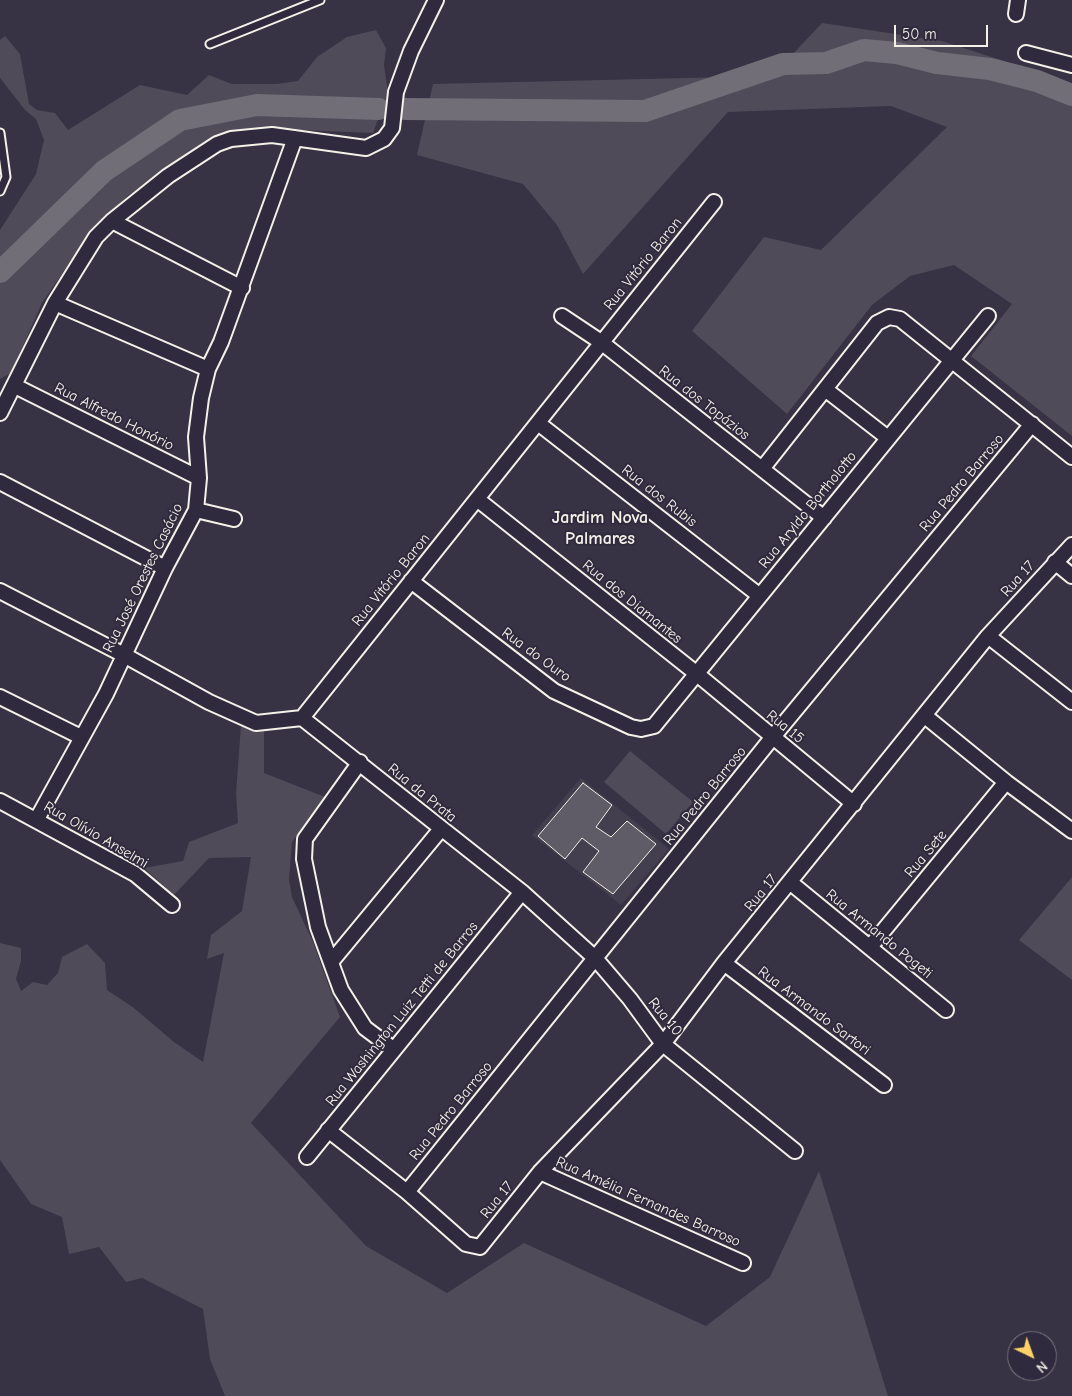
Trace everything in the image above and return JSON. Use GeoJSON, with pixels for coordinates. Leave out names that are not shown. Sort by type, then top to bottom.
{"type":"FeatureCollection","features":[{"type":"Feature","properties":{"kind":"street"},"geometry":{"type":"LineString","coordinates":[[0,412],[15,386],[55,303],[96,237],[112,221],[168,176],[217,144],[246,136],[272,135],[366,148],[384,139],[392,128],[396,92],[410,51],[432,4]]}},
{"type":"Feature","properties":{"kind":"street"},"geometry":{"type":"LineString","coordinates":[[1026,53],[1072,65]]}},
{"type":"Feature","properties":{"kind":"street","name":"Rua José Orestes Casácio"},"geometry":{"type":"LineString","coordinates":[[36,819],[106,694],[165,568],[196,510],[199,478],[196,437],[201,398],[208,369],[221,342],[242,288],[295,138]]}},
{"type":"Feature","properties":{"kind":"street","name":"Rua Vitório Baron"},"geometry":{"type":"LineString","coordinates":[[302,718],[714,202]]}},
{"type":"Feature","properties":{"kind":"street"},"geometry":{"type":"LineString","coordinates":[[112,221],[242,288]]}},
{"type":"Feature","properties":{"kind":"street"},"geometry":{"type":"LineString","coordinates":[[55,303],[208,369]]}},
{"type":"Feature","properties":{"kind":"street","name":"Rua dos Topázios"},"geometry":{"type":"LineString","coordinates":[[562,316],[601,342],[824,518]]}},
{"type":"Feature","properties":{"kind":"street","name":"Rua Aryldo Bortholotto"},"geometry":{"type":"LineString","coordinates":[[654,726],[988,316]]}},
{"type":"Feature","properties":{"kind":"street"},"geometry":{"type":"LineString","coordinates":[[762,469],[877,323],[889,317],[900,319],[951,362],[1072,457]]}},
{"type":"Feature","properties":{"kind":"street","name":"Rua Alfredo Honório"},"geometry":{"type":"LineString","coordinates":[[15,386],[199,478]]}},
{"type":"Feature","properties":{"kind":"street"},"geometry":{"type":"LineString","coordinates":[[825,389],[888,438]]}},
{"type":"Feature","properties":{"kind":"street","name":"Rua dos Rubis"},"geometry":{"type":"LineString","coordinates":[[538,423],[760,596]]}},
{"type":"Feature","properties":{"kind":"street","name":"Rua Pedro Barroso"},"geometry":{"type":"LineString","coordinates":[[407,1192],[772,738],[1032,424]]}},
{"type":"Feature","properties":{"kind":"street"},"geometry":{"type":"LineString","coordinates":[[0,482],[165,568]]}},
{"type":"Feature","properties":{"kind":"street","name":"Rua dos Diamantes"},"geometry":{"type":"LineString","coordinates":[[477,499],[697,674]]}},
{"type":"Feature","properties":{"kind":"street"},"geometry":{"type":"LineString","coordinates":[[196,510],[234,519]]}},
{"type":"Feature","properties":{"kind":"street","name":"Rua 17"},"geometry":{"type":"LineString","coordinates":[[407,1192],[466,1244],[480,1247],[540,1172],[663,1044],[724,963],[791,883],[988,636],[1072,545]]}},
{"type":"Feature","properties":{"kind":"street"},"geometry":{"type":"LineString","coordinates":[[1055,562],[1072,576]]}},
{"type":"Feature","properties":{"kind":"street","name":"Rua do Ouro"},"geometry":{"type":"LineString","coordinates":[[411,580],[554,691],[631,727],[640,729],[654,726]]}},
{"type":"Feature","properties":{"kind":"street"},"geometry":{"type":"LineString","coordinates":[[0,591],[124,655],[209,702],[256,723],[302,718]]}},
{"type":"Feature","properties":{"kind":"street"},"geometry":{"type":"LineString","coordinates":[[988,636],[1072,702]]}},
{"type":"Feature","properties":{"kind":"street","name":"Rua 15"},"geometry":{"type":"LineString","coordinates":[[697,674],[854,804]]}},
{"type":"Feature","properties":{"kind":"street"},"geometry":{"type":"LineString","coordinates":[[0,698],[81,737]]}},
{"type":"Feature","properties":{"kind":"street"},"geometry":{"type":"LineString","coordinates":[[925,716],[1006,782],[1072,831]]}},
{"type":"Feature","properties":{"kind":"street","name":"Rua da Prata"},"geometry":{"type":"LineString","coordinates":[[302,718],[360,762],[441,830],[522,892]]}},
{"type":"Feature","properties":{"kind":"street"},"geometry":{"type":"LineString","coordinates":[[360,762],[305,840],[304,860],[318,927],[341,990],[365,1028],[393,1049]]}},
{"type":"Feature","properties":{"kind":"street","name":"Rua Sete"},"geometry":{"type":"LineString","coordinates":[[870,947],[1006,782]]}},
{"type":"Feature","properties":{"kind":"street","name":"Rua Olívio Anselmi"},"geometry":{"type":"LineString","coordinates":[[0,800],[135,874],[172,905]]}},
{"type":"Feature","properties":{"kind":"street"},"geometry":{"type":"LineString","coordinates":[[331,962],[441,830]]}},
{"type":"Feature","properties":{"kind":"street","name":"Rua Armando Pogeti"},"geometry":{"type":"LineString","coordinates":[[791,883],[946,1010]]}},
{"type":"Feature","properties":{"kind":"street","name":"Rua 10"},"geometry":{"type":"LineString","coordinates":[[522,892],[595,958],[663,1044],[795,1151]]}},
{"type":"Feature","properties":{"kind":"street","name":"Rua Washington Luiz Tetti de Barros"},"geometry":{"type":"LineString","coordinates":[[307,1157],[522,892]]}},
{"type":"Feature","properties":{"kind":"street","name":"Rua Armando Sartori"},"geometry":{"type":"LineString","coordinates":[[724,963],[884,1085]]}},
{"type":"Feature","properties":{"kind":"street"},"geometry":{"type":"LineString","coordinates":[[328,1130],[407,1192]]}},
{"type":"Feature","properties":{"kind":"street","name":"Rua Amélia Fernandes Barroso"},"geometry":{"type":"LineString","coordinates":[[540,1172],[743,1262]]}},
{"type":"Feature","properties":{"kind":"lane"},"geometry":{"type":"LineString","coordinates":[[210,44],[320,0]]}},
{"type":"Feature","properties":{"kind":"lane"},"geometry":{"type":"LineString","coordinates":[[0,133],[6,177],[0,191]]}},
{"type":"Feature","properties":{"kind":"shaded area"},"geometry":{"type":"Polygon","coordinates":[[[822,23],[942,41],[1072,83],[1072,436],[971,356],[1012,304],[954,265],[910,276],[872,305],[787,414],[692,331],[764,237],[821,250],[947,127],[891,106],[728,112],[583,274],[557,225],[523,184],[417,155],[433,84],[772,76],[822,23]]]}},
{"type":"Feature","properties":{"kind":"shaded area"},"geometry":{"type":"Polygon","coordinates":[[[376,30],[386,48],[384,65],[388,93],[373,133],[250,128],[187,158],[129,195],[95,226],[42,303],[11,373],[0,379],[0,230],[36,174],[44,140],[36,119],[25,110],[0,78],[0,40],[5,36],[20,54],[29,104],[37,110],[55,113],[68,130],[140,85],[187,95],[209,75],[232,84],[276,84],[298,81],[317,57],[347,37],[376,30]]]}},
{"type":"Feature","properties":{"kind":"shaded area"},"geometry":{"type":"Polygon","coordinates":[[[241,725],[264,730],[264,773],[325,797],[292,842],[289,880],[292,897],[313,942],[340,1017],[251,1123],[366,1246],[447,1293],[524,1243],[706,1326],[770,1277],[819,1171],[888,1396],[225,1396],[210,1359],[203,1309],[142,1278],[126,1282],[99,1247],[69,1254],[62,1217],[31,1204],[0,1160],[0,943],[21,948],[21,961],[16,979],[21,991],[33,982],[47,985],[58,973],[62,957],[87,944],[105,963],[107,990],[134,1008],[174,1042],[203,1062],[224,953],[207,959],[211,935],[242,911],[251,857],[209,858],[174,895],[144,868],[183,861],[189,842],[238,823],[236,794],[241,725]]]}},
{"type":"Feature","properties":{"kind":"shaded area"},"geometry":{"type":"Polygon","coordinates":[[[630,751],[693,802],[666,834],[604,782],[630,751]]]}},
{"type":"Feature","properties":{"kind":"shaded area"},"geometry":{"type":"Polygon","coordinates":[[[581,778],[669,849],[621,905],[532,835],[581,778]]]}},
{"type":"Feature","properties":{"kind":"shaded area"},"geometry":{"type":"Polygon","coordinates":[[[1072,877],[1072,980],[1019,940],[1072,877]]]}},
{"type":"Feature","properties":{"kind":"building"},"geometry":{"type":"Polygon","coordinates":[[[583,783],[612,805],[596,827],[611,837],[627,821],[656,844],[613,894],[583,872],[599,851],[582,838],[565,859],[538,836],[583,783]]]}},
{"type":"Feature","properties":{"kind":"waterway"},"geometry":{"type":"LineString","coordinates":[[405,109],[645,111],[783,64],[826,63],[864,50],[897,53],[937,63],[990,69],[1037,81],[1072,95]]}},
{"type":"Feature","properties":{"kind":"waterway"},"geometry":{"type":"LineString","coordinates":[[0,272],[104,171],[180,120],[257,105],[379,109]]}},
{"type":"Feature","properties":{"kind":"district","name":"Jardim Nova Palmares"},"geometry":{"type":"Point","coordinates":[600,528]}}]}
